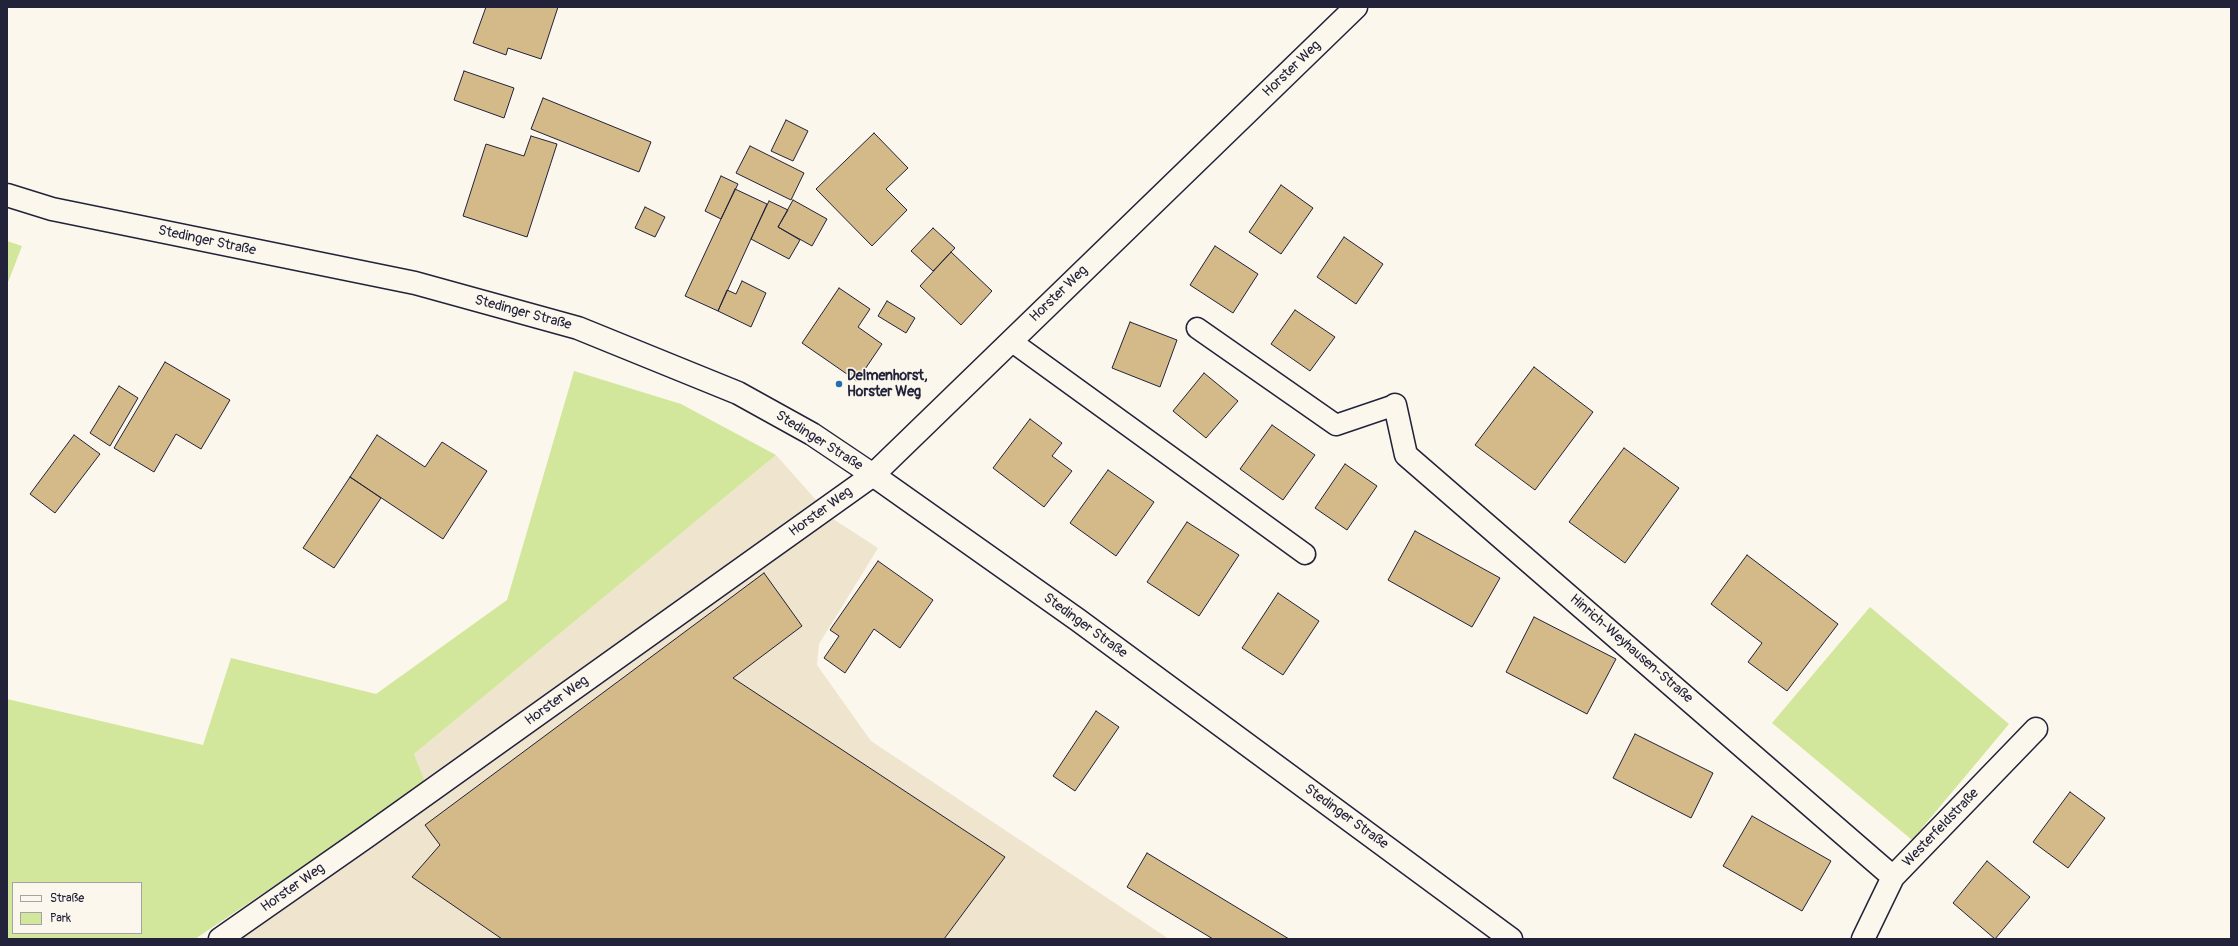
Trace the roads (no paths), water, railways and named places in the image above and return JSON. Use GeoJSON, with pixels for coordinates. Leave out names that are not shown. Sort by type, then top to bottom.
{"type":"FeatureCollection","features":[{"type":"Feature","properties":{"kind":"street","name":"Horster Weg"},"geometry":{"type":"LineString","coordinates":[[220,939],[873,475],[1356,7]]}},
{"type":"Feature","properties":{"kind":"street","name":"Stedinger Straße"},"geometry":{"type":"LineString","coordinates":[[7,194],[52,209],[415,283],[578,328],[738,394],[812,434],[873,475],[1078,620],[1512,939]]}},
{"type":"Feature","properties":{"kind":"street","name":"Hinrich-Weyhausen-Straße"},"geometry":{"type":"LineString","coordinates":[[1395,405],[1406,455],[1893,877]]}},
{"type":"Feature","properties":{"kind":"street","name":"Westerfeldstraße"},"geometry":{"type":"LineString","coordinates":[[1863,939],[1893,877],[2036,728]]}},
{"type":"Feature","properties":{"kind":"lane"},"geometry":{"type":"LineString","coordinates":[[1197,328],[1336,425],[1395,405]]}},
{"type":"Feature","properties":{"kind":"lane"},"geometry":{"type":"LineString","coordinates":[[1011,341],[1305,554]]}},
{"type":"Feature","properties":{"kind":"place","name":"Delmenhorst, Horster Weg"},"geometry":{"type":"Point","coordinates":[839,384]}}]}
